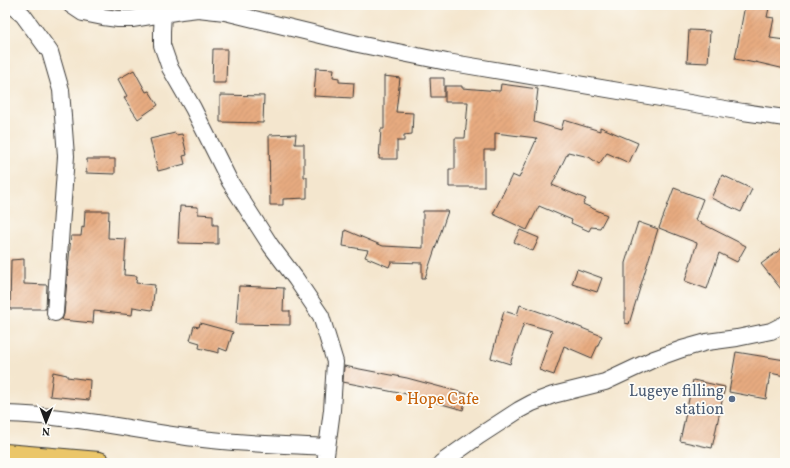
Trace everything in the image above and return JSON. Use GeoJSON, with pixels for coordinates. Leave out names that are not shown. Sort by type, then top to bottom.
{"type":"FeatureCollection","features":[{"type":"Feature","properties":{"kind":"highway"},"geometry":{"type":"LineString","coordinates":[[5,456],[99,463]]}},
{"type":"Feature","properties":{"kind":"street"},"geometry":{"type":"LineString","coordinates":[[11,5],[23,15],[50,52],[61,90],[66,156],[55,313]]}},
{"type":"Feature","properties":{"kind":"street"},"geometry":{"type":"LineString","coordinates":[[72,5],[83,13],[118,19],[132,19],[198,9],[225,12],[358,44],[447,62],[785,118]]}},
{"type":"Feature","properties":{"kind":"street"},"geometry":{"type":"LineString","coordinates":[[163,14],[162,45],[170,68],[193,108],[230,182],[271,246],[296,278],[321,316],[335,362],[332,410],[325,463]]}},
{"type":"Feature","properties":{"kind":"street"},"geometry":{"type":"LineString","coordinates":[[441,463],[519,410],[532,404],[553,396],[605,382],[654,359],[682,349],[707,342],[771,331],[785,324]]}},
{"type":"Feature","properties":{"kind":"street"},"geometry":{"type":"LineString","coordinates":[[5,414],[21,414],[213,440],[327,447]]}},
{"type":"Feature","properties":{"kind":"building"},"geometry":{"type":"Polygon","coordinates":[[[745,5],[755,5],[769,8],[767,17],[774,18],[770,38],[785,40],[785,69],[735,59],[745,5]]]}},
{"type":"Feature","properties":{"kind":"building"},"geometry":{"type":"Polygon","coordinates":[[[689,30],[710,31],[708,63],[687,62],[689,30]]]}},
{"type":"Feature","properties":{"kind":"building"},"geometry":{"type":"Polygon","coordinates":[[[213,49],[227,49],[226,83],[212,83],[213,49]]]}},
{"type":"Feature","properties":{"kind":"building"},"geometry":{"type":"Polygon","coordinates":[[[316,68],[334,69],[333,77],[339,78],[339,82],[354,83],[353,98],[314,96],[316,68]]]}},
{"type":"Feature","properties":{"kind":"building"},"geometry":{"type":"Polygon","coordinates":[[[134,70],[146,92],[149,91],[158,105],[138,119],[124,98],[127,96],[118,79],[134,70]]]}},
{"type":"Feature","properties":{"kind":"building"},"geometry":{"type":"Polygon","coordinates":[[[384,76],[400,78],[396,112],[413,113],[412,134],[404,135],[404,141],[397,141],[397,159],[379,159],[381,129],[384,129],[384,76]]]}},
{"type":"Feature","properties":{"kind":"building"},"geometry":{"type":"Polygon","coordinates":[[[430,78],[444,78],[444,97],[431,97],[430,78]]]}},
{"type":"Feature","properties":{"kind":"building"},"geometry":{"type":"Polygon","coordinates":[[[501,84],[538,89],[534,122],[561,130],[564,120],[600,131],[600,127],[638,143],[629,163],[607,153],[599,164],[589,157],[568,152],[552,185],[586,199],[583,204],[607,215],[600,228],[591,227],[589,231],[571,223],[572,220],[539,206],[527,230],[493,214],[512,175],[519,178],[537,138],[495,133],[495,150],[484,150],[484,187],[449,187],[449,169],[455,169],[455,138],[465,138],[468,102],[445,102],[445,86],[462,86],[462,88],[500,91],[501,84]]]}},
{"type":"Feature","properties":{"kind":"building"},"geometry":{"type":"Polygon","coordinates":[[[220,95],[264,96],[263,123],[220,122],[220,95]]]}},
{"type":"Feature","properties":{"kind":"building"},"geometry":{"type":"Polygon","coordinates":[[[175,133],[176,135],[182,134],[187,155],[183,156],[185,164],[158,171],[150,139],[175,133]]]}},
{"type":"Feature","properties":{"kind":"building"},"geometry":{"type":"Polygon","coordinates":[[[296,134],[295,144],[304,144],[304,177],[307,177],[307,198],[283,199],[283,205],[270,205],[269,135],[296,134]]]}},
{"type":"Feature","properties":{"kind":"building"},"geometry":{"type":"Polygon","coordinates":[[[87,159],[115,159],[115,174],[86,173],[87,159]]]}},
{"type":"Feature","properties":{"kind":"building"},"geometry":{"type":"Polygon","coordinates":[[[722,175],[752,189],[741,212],[711,198],[722,175]]]}},
{"type":"Feature","properties":{"kind":"building"},"geometry":{"type":"Polygon","coordinates":[[[674,188],[703,199],[695,220],[746,246],[737,262],[719,253],[707,289],[685,281],[697,243],[659,228],[674,188]]]}},
{"type":"Feature","properties":{"kind":"building"},"geometry":{"type":"Polygon","coordinates":[[[180,206],[198,207],[198,214],[213,215],[213,225],[218,225],[218,244],[178,243],[180,206]]]}},
{"type":"Feature","properties":{"kind":"building"},"geometry":{"type":"Polygon","coordinates":[[[85,211],[109,211],[108,238],[126,239],[124,275],[137,276],[136,283],[155,285],[152,310],[133,307],[132,315],[94,311],[93,323],[62,320],[64,314],[71,236],[81,236],[82,227],[84,228],[85,211]]]}},
{"type":"Feature","properties":{"kind":"building"},"geometry":{"type":"Polygon","coordinates":[[[423,211],[448,211],[425,278],[422,278],[422,263],[391,262],[389,267],[365,257],[368,250],[343,246],[345,230],[383,246],[423,248],[423,211]]]}},
{"type":"Feature","properties":{"kind":"building"},"geometry":{"type":"Polygon","coordinates":[[[638,222],[658,229],[629,324],[625,323],[625,263],[638,222]]]}},
{"type":"Feature","properties":{"kind":"building"},"geometry":{"type":"Polygon","coordinates":[[[520,230],[539,238],[533,251],[514,242],[520,230]]]}},
{"type":"Feature","properties":{"kind":"building"},"geometry":{"type":"Polygon","coordinates":[[[785,246],[785,294],[761,264],[785,246]]]}},
{"type":"Feature","properties":{"kind":"building"},"geometry":{"type":"Polygon","coordinates":[[[24,259],[24,284],[47,285],[46,309],[10,309],[11,260],[24,259]]]}},
{"type":"Feature","properties":{"kind":"building"},"geometry":{"type":"Polygon","coordinates":[[[577,269],[602,278],[597,292],[572,284],[577,269]]]}},
{"type":"Feature","properties":{"kind":"building"},"geometry":{"type":"Polygon","coordinates":[[[239,286],[284,288],[283,311],[290,311],[290,325],[236,324],[239,286]]]}},
{"type":"Feature","properties":{"kind":"building"},"geometry":{"type":"Polygon","coordinates":[[[520,305],[602,336],[592,358],[564,346],[554,375],[539,370],[552,331],[524,323],[510,364],[491,358],[504,311],[517,315],[520,305]]]}},
{"type":"Feature","properties":{"kind":"building"},"geometry":{"type":"Polygon","coordinates":[[[200,323],[233,332],[227,351],[219,348],[219,353],[199,348],[200,343],[190,340],[194,326],[199,327],[200,323]]]}},
{"type":"Feature","properties":{"kind":"building"},"geometry":{"type":"Polygon","coordinates":[[[736,352],[785,360],[785,376],[770,373],[766,399],[729,392],[736,352]]]}},
{"type":"Feature","properties":{"kind":"building"},"geometry":{"type":"Polygon","coordinates":[[[344,366],[407,378],[467,394],[463,410],[399,392],[343,382],[344,366]]]}},
{"type":"Feature","properties":{"kind":"building"},"geometry":{"type":"Polygon","coordinates":[[[53,372],[67,375],[67,377],[90,380],[89,400],[50,396],[53,372]]]}},
{"type":"Feature","properties":{"kind":"building"},"geometry":{"type":"Polygon","coordinates":[[[693,380],[725,387],[712,448],[680,441],[693,380]]]}},
{"type":"Feature","properties":{"kind":"place","name":"Hope Cafe"},"geometry":{"type":"Point","coordinates":[399,398]}},
{"type":"Feature","properties":{"kind":"place","name":"Lugeye filling station"},"geometry":{"type":"Point","coordinates":[732,399]}}]}
